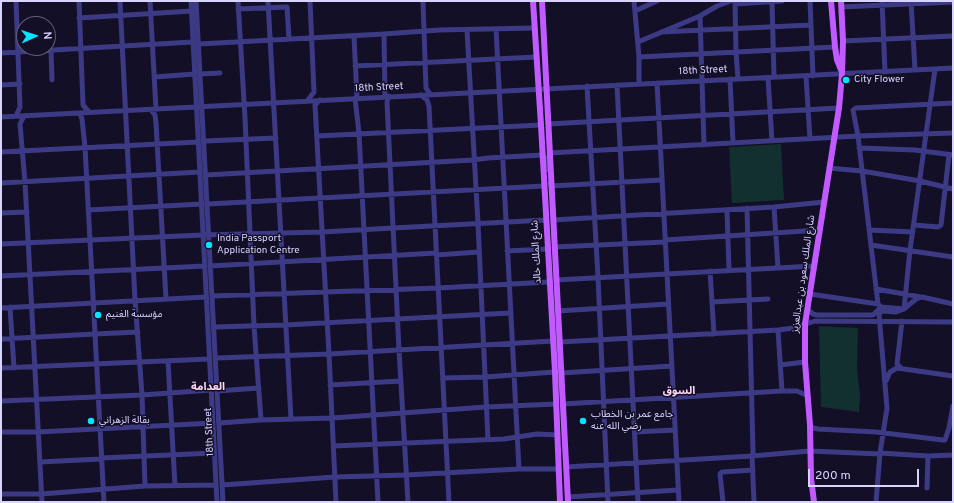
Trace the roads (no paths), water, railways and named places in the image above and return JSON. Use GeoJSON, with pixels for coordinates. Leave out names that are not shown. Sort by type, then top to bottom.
{"type":"FeatureCollection","features":[{"type":"Feature","properties":{"kind":"main road","name":"شارع الملك خالد"},"geometry":{"type":"LineString","coordinates":[[533,1],[549,282],[556,342],[568,500]]}},
{"type":"Feature","properties":{"kind":"main road","name":"شارع الملك خالد"},"geometry":{"type":"LineString","coordinates":[[542,1],[558,311],[556,342]]}},
{"type":"Feature","properties":{"kind":"main road","name":"شارع الملك سعود بن عبدالعزيز"},"geometry":{"type":"LineString","coordinates":[[832,1],[835,46],[837,60],[842,74]]}},
{"type":"Feature","properties":{"kind":"main road","name":"شارع الملك سعود بن عبدالعزيز"},"geometry":{"type":"LineString","coordinates":[[814,501],[811,478],[810,425],[805,362],[806,324],[807,309],[839,108],[843,41],[841,4]]}},
{"type":"Feature","properties":{"kind":"main road","name":"شارع الملك خالد"},"geometry":{"type":"LineString","coordinates":[[560,404],[558,435],[560,502]]}},
{"type":"Feature","properties":{"kind":"street"},"geometry":{"type":"LineString","coordinates":[[16,1],[17,16]]}},
{"type":"Feature","properties":{"kind":"street"},"geometry":{"type":"LineString","coordinates":[[79,1],[83,105],[89,112]]}},
{"type":"Feature","properties":{"kind":"street"},"geometry":{"type":"LineString","coordinates":[[120,1],[142,395],[145,486]]}},
{"type":"Feature","properties":{"kind":"street"},"geometry":{"type":"LineString","coordinates":[[150,1],[154,76],[153,110],[155,116],[157,144],[166,299]]}},
{"type":"Feature","properties":{"kind":"street"},"geometry":{"type":"LineString","coordinates":[[191,1],[198,74],[198,142],[217,502]]}},
{"type":"Feature","properties":{"kind":"street"},"geometry":{"type":"LineString","coordinates":[[196,1],[196,43]]}},
{"type":"Feature","properties":{"kind":"street"},"geometry":{"type":"LineString","coordinates":[[238,1],[254,294],[254,326],[261,420]]}},
{"type":"Feature","properties":{"kind":"street"},"geometry":{"type":"LineString","coordinates":[[268,1],[281,262],[291,419]]}},
{"type":"Feature","properties":{"kind":"street"},"geometry":{"type":"LineString","coordinates":[[308,100],[314,92],[310,1]]}},
{"type":"Feature","properties":{"kind":"street"},"geometry":{"type":"LineString","coordinates":[[423,1],[426,88],[430,94]]}},
{"type":"Feature","properties":{"kind":"street"},"geometry":{"type":"LineString","coordinates":[[634,1],[639,57],[638,84]]}},
{"type":"Feature","properties":{"kind":"street"},"geometry":{"type":"LineString","coordinates":[[635,11],[657,1]]}},
{"type":"Feature","properties":{"kind":"street"},"geometry":{"type":"LineString","coordinates":[[772,1],[774,77]]}},
{"type":"Feature","properties":{"kind":"street"},"geometry":{"type":"LineString","coordinates":[[638,42],[700,16],[716,4],[782,1]]}},
{"type":"Feature","properties":{"kind":"street"},"geometry":{"type":"LineString","coordinates":[[810,1],[813,76]]}},
{"type":"Feature","properties":{"kind":"street"},"geometry":{"type":"LineString","coordinates":[[734,2],[738,78]]}},
{"type":"Feature","properties":{"kind":"street"},"geometry":{"type":"LineString","coordinates":[[841,4],[953,2]]}},
{"type":"Feature","properties":{"kind":"street"},"geometry":{"type":"LineString","coordinates":[[882,3],[885,72]]}},
{"type":"Feature","properties":{"kind":"street"},"geometry":{"type":"LineString","coordinates":[[911,3],[914,70]]}},
{"type":"Feature","properties":{"kind":"street"},"geometry":{"type":"LineString","coordinates":[[238,9],[287,7],[289,39]]}},
{"type":"Feature","properties":{"kind":"street"},"geometry":{"type":"LineString","coordinates":[[80,18],[192,11]]}},
{"type":"Feature","properties":{"kind":"street"},"geometry":{"type":"LineString","coordinates":[[700,16],[704,145]]}},
{"type":"Feature","properties":{"kind":"street"},"geometry":{"type":"LineString","coordinates":[[661,32],[811,25]]}},
{"type":"Feature","properties":{"kind":"street"},"geometry":{"type":"LineString","coordinates":[[56,51],[122,46],[354,36],[439,30],[534,28]]}},
{"type":"Feature","properties":{"kind":"street"},"geometry":{"type":"LineString","coordinates":[[496,29],[518,469]]}},
{"type":"Feature","properties":{"kind":"street"},"geometry":{"type":"LineString","coordinates":[[467,30],[488,440]]}},
{"type":"Feature","properties":{"kind":"street"},"geometry":{"type":"LineString","coordinates":[[384,34],[397,319],[408,502]]}},
{"type":"Feature","properties":{"kind":"street"},"geometry":{"type":"LineString","coordinates":[[354,36],[378,502]]}},
{"type":"Feature","properties":{"kind":"street"},"geometry":{"type":"LineString","coordinates":[[843,41],[953,36]]}},
{"type":"Feature","properties":{"kind":"street"},"geometry":{"type":"LineString","coordinates":[[639,57],[774,51],[835,46]]}},
{"type":"Feature","properties":{"kind":"street"},"geometry":{"type":"LineString","coordinates":[[1,53],[16,53]]}},
{"type":"Feature","properties":{"kind":"street"},"geometry":{"type":"LineString","coordinates":[[16,116],[20,107],[19,56]]}},
{"type":"Feature","properties":{"kind":"street"},"geometry":{"type":"LineString","coordinates":[[50,56],[52,80]]}},
{"type":"Feature","properties":{"kind":"street"},"geometry":{"type":"LineString","coordinates":[[355,66],[536,57]]}},
{"type":"Feature","properties":{"kind":"street","name":"18th Street"},"geometry":{"type":"LineString","coordinates":[[223,502],[210,266],[205,141],[199,106],[953,68]]}},
{"type":"Feature","properties":{"kind":"street"},"geometry":{"type":"LineString","coordinates":[[904,309],[910,250],[935,69]]}},
{"type":"Feature","properties":{"kind":"street"},"geometry":{"type":"LineString","coordinates":[[154,76],[220,73]]}},
{"type":"Feature","properties":{"kind":"street"},"geometry":{"type":"LineString","coordinates":[[806,76],[810,139]]}},
{"type":"Feature","properties":{"kind":"street"},"geometry":{"type":"LineString","coordinates":[[768,78],[772,141]]}},
{"type":"Feature","properties":{"kind":"street"},"geometry":{"type":"LineString","coordinates":[[730,79],[733,143]]}},
{"type":"Feature","properties":{"kind":"street"},"geometry":{"type":"LineString","coordinates":[[657,83],[679,502]]}},
{"type":"Feature","properties":{"kind":"street"},"geometry":{"type":"LineString","coordinates":[[1,84],[20,84]]}},
{"type":"Feature","properties":{"kind":"street"},"geometry":{"type":"LineString","coordinates":[[617,85],[638,502]]}},
{"type":"Feature","properties":{"kind":"street"},"geometry":{"type":"LineString","coordinates":[[587,86],[598,277],[608,502]]}},
{"type":"Feature","properties":{"kind":"street"},"geometry":{"type":"LineString","coordinates":[[421,95],[427,100],[429,106],[449,502]]}},
{"type":"Feature","properties":{"kind":"street"},"geometry":{"type":"LineString","coordinates":[[320,100],[315,105],[316,136],[321,197],[336,502]]}},
{"type":"Feature","properties":{"kind":"street"},"geometry":{"type":"LineString","coordinates":[[807,309],[812,314],[817,315],[873,315],[880,305],[876,289],[858,136],[853,110],[856,108],[953,103]]}},
{"type":"Feature","properties":{"kind":"street"},"geometry":{"type":"LineString","coordinates":[[1,117],[126,110],[153,110],[199,106]]}},
{"type":"Feature","properties":{"kind":"street"},"geometry":{"type":"LineString","coordinates":[[548,124],[839,108]]}},
{"type":"Feature","properties":{"kind":"street"},"geometry":{"type":"LineString","coordinates":[[80,113],[82,119],[87,179],[104,502]]}},
{"type":"Feature","properties":{"kind":"street"},"geometry":{"type":"LineString","coordinates":[[24,116],[20,124],[27,212],[42,502]]}},
{"type":"Feature","properties":{"kind":"street"},"geometry":{"type":"LineString","coordinates":[[316,136],[541,125]]}},
{"type":"Feature","properties":{"kind":"street"},"geometry":{"type":"LineString","coordinates":[[549,153],[858,136],[953,133]]}},
{"type":"Feature","properties":{"kind":"street"},"geometry":{"type":"LineString","coordinates":[[205,141],[276,138]]}},
{"type":"Feature","properties":{"kind":"street"},"geometry":{"type":"LineString","coordinates":[[1,152],[198,142]]}},
{"type":"Feature","properties":{"kind":"street"},"geometry":{"type":"LineString","coordinates":[[859,148],[951,155],[945,188],[941,227],[914,225]]}},
{"type":"Feature","properties":{"kind":"street"},"geometry":{"type":"LineString","coordinates":[[206,175],[277,170],[432,163],[542,155],[546,158],[551,186],[661,180]]}},
{"type":"Feature","properties":{"kind":"street"},"geometry":{"type":"LineString","coordinates":[[829,168],[862,171],[920,181],[953,189]]}},
{"type":"Feature","properties":{"kind":"street"},"geometry":{"type":"LineString","coordinates":[[1,183],[200,172]]}},
{"type":"Feature","properties":{"kind":"street"},"geometry":{"type":"LineString","coordinates":[[208,204],[544,186]]}},
{"type":"Feature","properties":{"kind":"street"},"geometry":{"type":"LineString","coordinates":[[553,220],[774,207],[824,202]]}},
{"type":"Feature","properties":{"kind":"street"},"geometry":{"type":"LineString","coordinates":[[88,210],[202,204]]}},
{"type":"Feature","properties":{"kind":"street"},"geometry":{"type":"LineString","coordinates":[[774,207],[778,268]]}},
{"type":"Feature","properties":{"kind":"street"},"geometry":{"type":"LineString","coordinates":[[747,208],[754,502]]}},
{"type":"Feature","properties":{"kind":"street"},"geometry":{"type":"LineString","coordinates":[[726,210],[729,270]]}},
{"type":"Feature","properties":{"kind":"street"},"geometry":{"type":"LineString","coordinates":[[1,213],[27,212]]}},
{"type":"Feature","properties":{"kind":"street"},"geometry":{"type":"LineString","coordinates":[[1,244],[203,235],[280,234],[546,220]]}},
{"type":"Feature","properties":{"kind":"street"},"geometry":{"type":"LineString","coordinates":[[554,248],[820,230]]}},
{"type":"Feature","properties":{"kind":"street"},"geometry":{"type":"LineString","coordinates":[[869,230],[913,232]]}},
{"type":"Feature","properties":{"kind":"street"},"geometry":{"type":"LineString","coordinates":[[871,245],[953,257]]}},
{"type":"Feature","properties":{"kind":"street"},"geometry":{"type":"LineString","coordinates":[[507,251],[547,249]]}},
{"type":"Feature","properties":{"kind":"street"},"geometry":{"type":"LineString","coordinates":[[210,266],[479,252]]}},
{"type":"Feature","properties":{"kind":"street"},"geometry":{"type":"LineString","coordinates":[[1,276],[204,266]]}},
{"type":"Feature","properties":{"kind":"street"},"geometry":{"type":"LineString","coordinates":[[556,280],[814,266]]}},
{"type":"Feature","properties":{"kind":"street"},"geometry":{"type":"LineString","coordinates":[[710,271],[714,334]]}},
{"type":"Feature","properties":{"kind":"street"},"geometry":{"type":"LineString","coordinates":[[212,296],[438,288],[549,282]]}},
{"type":"Feature","properties":{"kind":"street"},"geometry":{"type":"LineString","coordinates":[[876,289],[953,304]]}},
{"type":"Feature","properties":{"kind":"street"},"geometry":{"type":"LineString","coordinates":[[810,294],[904,309]]}},
{"type":"Feature","properties":{"kind":"street"},"geometry":{"type":"LineString","coordinates":[[1,308],[206,297]]}},
{"type":"Feature","properties":{"kind":"street"},"geometry":{"type":"LineString","coordinates":[[876,502],[880,454],[887,408],[879,314],[882,311],[896,312],[904,309],[916,299],[922,297]]}},
{"type":"Feature","properties":{"kind":"street"},"geometry":{"type":"LineString","coordinates":[[712,302],[768,299]]}},
{"type":"Feature","properties":{"kind":"street"},"geometry":{"type":"LineString","coordinates":[[558,311],[668,304]]}},
{"type":"Feature","properties":{"kind":"street"},"geometry":{"type":"LineString","coordinates":[[10,307],[14,368]]}},
{"type":"Feature","properties":{"kind":"street"},"geometry":{"type":"LineString","coordinates":[[214,327],[285,325],[510,313]]}},
{"type":"Feature","properties":{"kind":"street"},"geometry":{"type":"LineString","coordinates":[[216,358],[329,354],[749,332],[794,328],[815,321],[953,322]]}},
{"type":"Feature","properties":{"kind":"street"},"geometry":{"type":"LineString","coordinates":[[901,368],[897,364],[902,321]]}},
{"type":"Feature","properties":{"kind":"street"},"geometry":{"type":"LineString","coordinates":[[778,330],[782,391]]}},
{"type":"Feature","properties":{"kind":"street"},"geometry":{"type":"LineString","coordinates":[[1,339],[138,332]]}},
{"type":"Feature","properties":{"kind":"street"},"geometry":{"type":"LineString","coordinates":[[1,368],[209,359]]}},
{"type":"Feature","properties":{"kind":"street"},"geometry":{"type":"LineString","coordinates":[[168,361],[175,486]]}},
{"type":"Feature","properties":{"kind":"street"},"geometry":{"type":"LineString","coordinates":[[780,365],[805,362]]}},
{"type":"Feature","properties":{"kind":"street"},"geometry":{"type":"LineString","coordinates":[[443,378],[672,366]]}},
{"type":"Feature","properties":{"kind":"street"},"geometry":{"type":"LineString","coordinates":[[885,388],[888,374],[895,368],[953,376]]}},
{"type":"Feature","properties":{"kind":"street"},"geometry":{"type":"LineString","coordinates":[[330,385],[401,381]]}},
{"type":"Feature","properties":{"kind":"street"},"geometry":{"type":"LineString","coordinates":[[217,391],[259,388]]}},
{"type":"Feature","properties":{"kind":"street"},"geometry":{"type":"LineString","coordinates":[[1,401],[142,395],[211,390]]}},
{"type":"Feature","properties":{"kind":"street"},"geometry":{"type":"LineString","coordinates":[[219,423],[332,418],[486,407],[603,402],[752,392],[797,391],[808,396]]}},
{"type":"Feature","properties":{"kind":"street"},"geometry":{"type":"LineString","coordinates":[[810,425],[812,428],[818,429],[945,440],[953,406]]}},
{"type":"Feature","properties":{"kind":"street"},"geometry":{"type":"LineString","coordinates":[[1,432],[38,432],[213,423]]}},
{"type":"Feature","properties":{"kind":"street"},"geometry":{"type":"LineString","coordinates":[[635,432],[675,430]]}},
{"type":"Feature","properties":{"kind":"street"},"geometry":{"type":"LineString","coordinates":[[334,446],[488,440],[537,434],[558,435]]}},
{"type":"Feature","properties":{"kind":"street"},"geometry":{"type":"LineString","coordinates":[[566,467],[676,461],[810,451],[928,456],[953,455]]}},
{"type":"Feature","properties":{"kind":"street"},"geometry":{"type":"LineString","coordinates":[[40,462],[214,453]]}},
{"type":"Feature","properties":{"kind":"street"},"geometry":{"type":"LineString","coordinates":[[927,488],[928,456]]}},
{"type":"Feature","properties":{"kind":"street"},"geometry":{"type":"LineString","coordinates":[[222,485],[335,477],[377,477],[559,468]]}},
{"type":"Feature","properties":{"kind":"street"},"geometry":{"type":"LineString","coordinates":[[723,502],[720,474],[722,472],[753,470]]}},
{"type":"Feature","properties":{"kind":"street"},"geometry":{"type":"LineString","coordinates":[[1,494],[41,494],[145,486],[216,485]]}},
{"type":"Feature","properties":{"kind":"street"},"geometry":{"type":"LineString","coordinates":[[568,500],[607,495],[678,490]]}},
{"type":"Feature","properties":{"kind":"place","name":"City Flower"},"geometry":{"type":"Point","coordinates":[846,80]}},
{"type":"Feature","properties":{"kind":"place","name":"India Passport Application Centre"},"geometry":{"type":"Point","coordinates":[209,245]}},
{"type":"Feature","properties":{"kind":"place","name":"مؤسسة الغنيم"},"geometry":{"type":"Point","coordinates":[98,315]}},
{"type":"Feature","properties":{"kind":"place","name":"بقالة الزهراني"},"geometry":{"type":"Point","coordinates":[91,421]}},
{"type":"Feature","properties":{"kind":"place","name":"جامع عمر بن الخطاب رضي الله عنه"},"geometry":{"type":"Point","coordinates":[583,421]}},
{"type":"Feature","properties":{"kind":"district","name":"العدامة"},"geometry":{"type":"Point","coordinates":[208,388]}},
{"type":"Feature","properties":{"kind":"district","name":"السوق"},"geometry":{"type":"Point","coordinates":[679,392]}}]}
